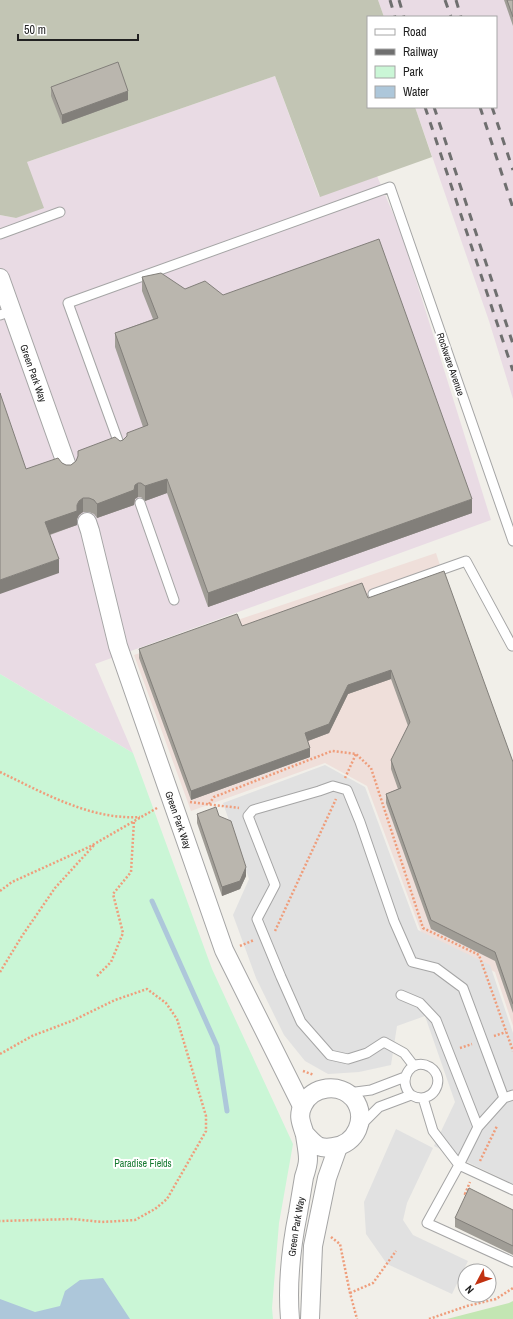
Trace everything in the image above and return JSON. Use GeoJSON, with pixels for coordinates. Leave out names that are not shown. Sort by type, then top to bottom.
{"type":"FeatureCollection","features":[{"type":"Feature","properties":{"kind":"street","name":"Green Park Way"},"geometry":{"type":"LineString","coordinates":[[0,278],[6,313],[68,469]]}},
{"type":"Feature","properties":{"kind":"street","name":"Green Park Way"},"geometry":{"type":"LineString","coordinates":[[87,522],[118,646],[224,950],[302,1106],[301,1125],[305,1134],[308,1159],[293,1239],[289,1302],[290,1319]]}},
{"type":"Feature","properties":{"kind":"street"},"geometry":{"type":"LineString","coordinates":[[302,1106],[316,1091],[326,1088],[337,1089],[346,1093],[353,1099],[358,1106],[360,1115],[359,1125],[355,1135],[348,1142],[338,1147],[319,1147],[305,1134]]}},
{"type":"Feature","properties":{"kind":"street","name":"Green Park Way"},"geometry":{"type":"LineString","coordinates":[[310,1319],[313,1246],[327,1178],[338,1147]]}},
{"type":"Feature","properties":{"kind":"lane","name":"Rockware Avenue"},"geometry":{"type":"LineString","coordinates":[[121,449],[68,303],[390,187],[513,541]]}},
{"type":"Feature","properties":{"kind":"lane"},"geometry":{"type":"LineString","coordinates":[[0,234],[60,212]]}},
{"type":"Feature","properties":{"kind":"lane"},"geometry":{"type":"LineString","coordinates":[[140,503],[174,600]]}},
{"type":"Feature","properties":{"kind":"lane"},"geometry":{"type":"LineString","coordinates":[[373,594],[466,561],[512,648]]}},
{"type":"Feature","properties":{"kind":"lane"},"geometry":{"type":"LineString","coordinates":[[414,1066],[404,1052],[384,1042],[367,1053],[348,1059],[330,1055],[302,1022],[281,977],[257,919],[275,885],[248,816],[253,810],[333,786],[346,790],[357,816],[394,921],[412,962],[436,968],[463,988],[509,1097],[478,1127],[427,1223],[513,1262]]}},
{"type":"Feature","properties":{"kind":"lane"},"geometry":{"type":"LineString","coordinates":[[401,995],[420,1003],[436,1020],[478,1127]]}},
{"type":"Feature","properties":{"kind":"lane"},"geometry":{"type":"LineString","coordinates":[[425,1065],[430,1067],[437,1075],[437,1086],[431,1095],[423,1098],[416,1098],[411,1095],[405,1087],[405,1077],[414,1066],[425,1065]]}},
{"type":"Feature","properties":{"kind":"lane"},"geometry":{"type":"LineString","coordinates":[[346,1093],[371,1090],[405,1077]]}},
{"type":"Feature","properties":{"kind":"lane"},"geometry":{"type":"LineString","coordinates":[[358,1128],[379,1107],[411,1095]]}},
{"type":"Feature","properties":{"kind":"lane"},"geometry":{"type":"LineString","coordinates":[[423,1098],[433,1131],[459,1165],[513,1190]]}},
{"type":"Feature","properties":{"kind":"path"},"geometry":{"type":"LineString","coordinates":[[240,946],[275,931],[356,754]]}},
{"type":"Feature","properties":{"kind":"path"},"geometry":{"type":"LineString","coordinates":[[0,772],[62,802],[97,813],[129,818],[142,817]]}},
{"type":"Feature","properties":{"kind":"path"},"geometry":{"type":"LineString","coordinates":[[0,891],[12,882],[97,842],[172,800]]}},
{"type":"Feature","properties":{"kind":"path"},"geometry":{"type":"LineString","coordinates":[[209,804],[253,810]]}},
{"type":"Feature","properties":{"kind":"path"},"geometry":{"type":"LineString","coordinates":[[97,976],[112,962],[123,933],[114,894],[131,872],[134,821]]}},
{"type":"Feature","properties":{"kind":"path"},"geometry":{"type":"LineString","coordinates":[[0,972],[22,936],[55,888],[97,842]]}},
{"type":"Feature","properties":{"kind":"path"},"geometry":{"type":"LineString","coordinates":[[0,1054],[32,1036],[74,1020],[115,1000],[147,989],[166,1003],[177,1019],[206,1116],[206,1131],[167,1199],[155,1209],[135,1220],[102,1222],[73,1219],[0,1221]]}},
{"type":"Feature","properties":{"kind":"path"},"geometry":{"type":"LineString","coordinates":[[472,1197],[465,1194],[474,1172],[498,1124]]}},
{"type":"Feature","properties":{"kind":"path"},"geometry":{"type":"LineString","coordinates":[[317,1228],[340,1244],[357,1319]]}},
{"type":"Feature","properties":{"kind":"path"},"geometry":{"type":"LineString","coordinates":[[350,1293],[373,1283],[396,1251]]}},
{"type":"Feature","properties":{"kind":"path"},"geometry":{"type":"LineString","coordinates":[[429,1319],[467,1306],[496,1299],[513,1288]]}},
{"type":"Feature","properties":{"kind":"shaded area"},"geometry":{"type":"Polygon","coordinates":[[[0,0],[378,0],[384,16],[367,16],[367,108],[415,108],[432,157],[320,197],[275,76],[27,162],[44,208],[16,218],[0,215],[0,0]]]}},
{"type":"Feature","properties":{"kind":"shaded area"},"geometry":{"type":"Polygon","coordinates":[[[378,0],[513,0],[513,399],[489,321],[415,108],[497,108],[497,16],[384,16],[378,0]]]}},
{"type":"Feature","properties":{"kind":"shaded area"},"geometry":{"type":"Polygon","coordinates":[[[275,76],[319,196],[377,176],[401,232],[491,520],[95,664],[133,753],[0,674],[0,215],[16,218],[27,162],[275,76]]]}},
{"type":"Feature","properties":{"kind":"shaded area"},"geometry":{"type":"Polygon","coordinates":[[[436,553],[513,789],[513,1026],[495,972],[423,937],[367,786],[325,763],[191,811],[134,655],[436,553]]]}},
{"type":"Feature","properties":{"kind":"shaded area"},"geometry":{"type":"Polygon","coordinates":[[[325,765],[365,787],[418,930],[490,965],[513,1033],[513,1184],[434,1146],[455,1102],[425,1016],[397,1026],[391,1065],[359,1072],[328,1074],[305,1061],[284,1035],[256,978],[233,915],[249,879],[223,803],[325,765]]]}},
{"type":"Feature","properties":{"kind":"shaded area"},"geometry":{"type":"Polygon","coordinates":[[[396,1129],[433,1148],[407,1203],[403,1220],[413,1235],[468,1261],[467,1263],[457,1263],[457,1284],[452,1294],[387,1264],[366,1234],[364,1202],[396,1129]]]}},
{"type":"Feature","properties":{"kind":"green space","name":"Paradise Fields"},"geometry":{"type":"Polygon","coordinates":[[[0,674],[133,753],[212,969],[293,1144],[279,1223],[272,1308],[273,1319],[0,1319],[0,674]]]}},
{"type":"Feature","properties":{"kind":"green space"},"geometry":{"type":"Polygon","coordinates":[[[513,1301],[513,1319],[447,1319],[509,1303],[513,1301]]]}},
{"type":"Feature","properties":{"kind":"water"},"geometry":{"type":"Polygon","coordinates":[[[103,1278],[130,1319],[0,1319],[0,1299],[35,1312],[60,1306],[65,1291],[80,1280],[103,1278]]]}},
{"type":"Feature","properties":{"kind":"building"},"geometry":{"type":"Polygon","coordinates":[[[507,0],[513,0],[513,17],[507,0]]]}},
{"type":"Feature","properties":{"kind":"building"},"geometry":{"type":"Polygon","coordinates":[[[118,62],[128,91],[62,115],[51,87],[118,62]]]}},
{"type":"Feature","properties":{"kind":"building"},"geometry":{"type":"Polygon","coordinates":[[[379,239],[472,499],[208,593],[167,479],[145,486],[138,483],[135,485],[134,490],[97,504],[94,500],[83,498],[77,505],[77,511],[45,522],[59,559],[0,580],[0,393],[26,469],[58,458],[62,463],[71,465],[76,461],[78,451],[115,437],[120,441],[123,440],[127,436],[127,433],[148,425],[115,333],[158,318],[142,277],[161,273],[185,289],[205,281],[223,295],[379,239]]]}},
{"type":"Feature","properties":{"kind":"building"},"geometry":{"type":"Polygon","coordinates":[[[444,571],[513,762],[513,1004],[495,952],[431,920],[386,794],[401,788],[391,760],[410,722],[391,670],[348,685],[329,724],[305,733],[310,748],[191,791],[139,649],[237,614],[242,626],[362,583],[368,598],[444,571]]]}},
{"type":"Feature","properties":{"kind":"building"},"geometry":{"type":"Polygon","coordinates":[[[216,807],[219,816],[231,821],[246,867],[240,881],[222,887],[197,814],[216,807]]]}},
{"type":"Feature","properties":{"kind":"building"},"geometry":{"type":"Polygon","coordinates":[[[469,1188],[513,1210],[513,1246],[455,1218],[469,1188]]]}},
{"type":"Feature","properties":{"kind":"waterway"},"geometry":{"type":"LineString","coordinates":[[152,901],[217,1046],[227,1111]]}},
{"type":"Feature","properties":{"kind":"railway"},"geometry":{"type":"LineString","coordinates":[[390,0],[395,16]]}},
{"type":"Feature","properties":{"kind":"railway"},"geometry":{"type":"LineString","coordinates":[[399,0],[404,16]]}},
{"type":"Feature","properties":{"kind":"railway"},"geometry":{"type":"LineString","coordinates":[[445,0],[451,16]]}},
{"type":"Feature","properties":{"kind":"railway"},"geometry":{"type":"LineString","coordinates":[[456,0],[461,16]]}},
{"type":"Feature","properties":{"kind":"railway"},"geometry":{"type":"LineString","coordinates":[[425,108],[513,371]]}},
{"type":"Feature","properties":{"kind":"railway"},"geometry":{"type":"LineString","coordinates":[[434,108],[513,344]]}},
{"type":"Feature","properties":{"kind":"railway"},"geometry":{"type":"LineString","coordinates":[[480,108],[513,208]]}},
{"type":"Feature","properties":{"kind":"railway"},"geometry":{"type":"LineString","coordinates":[[492,108],[513,170]]}}]}
